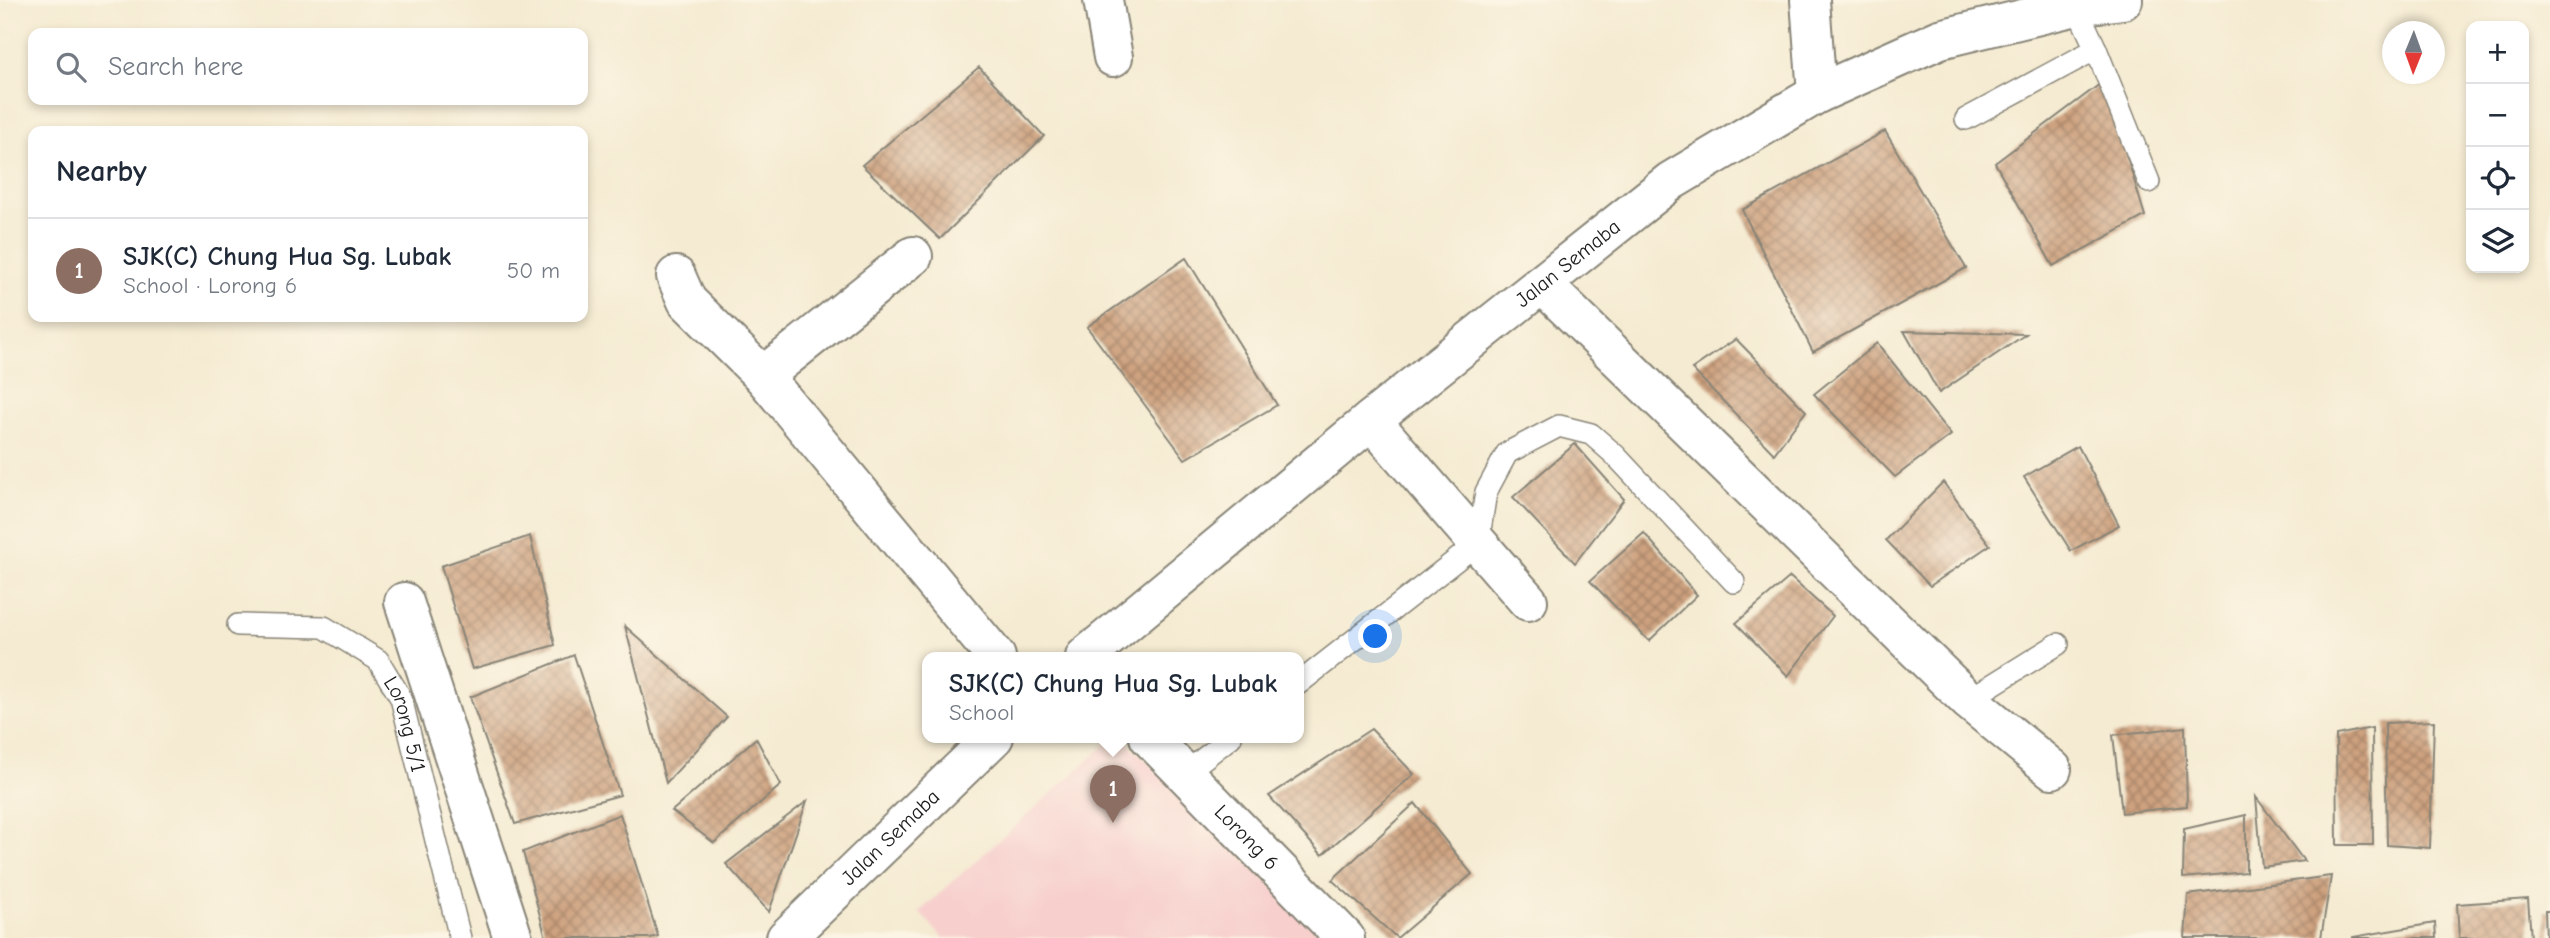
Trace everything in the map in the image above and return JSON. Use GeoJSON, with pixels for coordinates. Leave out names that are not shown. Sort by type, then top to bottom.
{"type":"FeatureCollection","features":[{"type":"Feature","properties":{"kind":"street"},"geometry":{"type":"LineString","coordinates":[[1103,0],[1113,57]]}},
{"type":"Feature","properties":{"kind":"street"},"geometry":{"type":"LineString","coordinates":[[1810,0],[1816,94]]}},
{"type":"Feature","properties":{"kind":"street","name":"Jalan Semaba"},"geometry":{"type":"LineString","coordinates":[[1091,652],[1371,420],[1671,181],[1816,94],[1940,39],[2076,6],[2123,0]]}},
{"type":"Feature","properties":{"kind":"street"},"geometry":{"type":"LineString","coordinates":[[763,376],[913,257]]}},
{"type":"Feature","properties":{"kind":"street"},"geometry":{"type":"LineString","coordinates":[[676,276],[687,301],[763,376],[992,652]]}},
{"type":"Feature","properties":{"kind":"street"},"geometry":{"type":"LineString","coordinates":[[1542,284],[1968,700],[2052,769]]}},
{"type":"Feature","properties":{"kind":"street"},"geometry":{"type":"LineString","coordinates":[[1371,420],[1528,601]]}},
{"type":"Feature","properties":{"kind":"street","name":"Lorong 5/1"},"geometry":{"type":"LineString","coordinates":[[404,602],[513,938]]}},
{"type":"Feature","properties":{"kind":"street","name":"Jalan Semaba"},"geometry":{"type":"LineString","coordinates":[[786,938],[988,743]]}},
{"type":"Feature","properties":{"kind":"street","name":"Lorong 6"},"geometry":{"type":"LineString","coordinates":[[1155,743],[1345,938]]}},
{"type":"Feature","properties":{"kind":"lane"},"geometry":{"type":"LineString","coordinates":[[2076,6],[2149,182]]}},
{"type":"Feature","properties":{"kind":"lane"},"geometry":{"type":"LineString","coordinates":[[1966,119],[2096,49]]}},
{"type":"Feature","properties":{"kind":"lane"},"geometry":{"type":"LineString","coordinates":[[1304,679],[1478,543],[1486,492],[1507,453],[1559,426],[1591,434],[1615,455],[1734,582]]}},
{"type":"Feature","properties":{"kind":"lane","name":"Lorong 5/1"},"geometry":{"type":"LineString","coordinates":[[238,625],[324,627],[378,660],[401,698],[460,938]]}},
{"type":"Feature","properties":{"kind":"lane"},"geometry":{"type":"LineString","coordinates":[[1968,700],[2058,644]]}},
{"type":"Feature","properties":{"kind":"lane"},"geometry":{"type":"LineString","coordinates":[[1184,774],[1223,743]]}},
{"type":"Feature","properties":{"kind":"shaded area"},"geometry":{"type":"Polygon","coordinates":[[[1107,743],[1128,743],[1324,938],[943,938],[919,912],[1107,743]]]}},
{"type":"Feature","properties":{"kind":"building"},"geometry":{"type":"Polygon","coordinates":[[[979,67],[1044,136],[940,239],[862,165],[979,67]]]}},
{"type":"Feature","properties":{"kind":"building"},"geometry":{"type":"Polygon","coordinates":[[[2104,81],[2145,216],[2053,266],[1995,163],[2104,81]]]}},
{"type":"Feature","properties":{"kind":"building"},"geometry":{"type":"Polygon","coordinates":[[[1885,131],[1966,268],[1813,352],[1742,210],[1885,131]]]}},
{"type":"Feature","properties":{"kind":"building"},"geometry":{"type":"Polygon","coordinates":[[[1186,258],[1277,405],[1185,459],[1087,327],[1186,258]]]}},
{"type":"Feature","properties":{"kind":"building"},"geometry":{"type":"Polygon","coordinates":[[[1904,331],[2026,334],[1939,393],[1904,331]]]}},
{"type":"Feature","properties":{"kind":"building"},"geometry":{"type":"Polygon","coordinates":[[[1736,339],[1806,411],[1774,454],[1692,369],[1736,339]]]}},
{"type":"Feature","properties":{"kind":"building"},"geometry":{"type":"Polygon","coordinates":[[[1877,343],[1951,435],[1895,477],[1814,394],[1877,343]]]}},
{"type":"Feature","properties":{"kind":"building"},"geometry":{"type":"Polygon","coordinates":[[[1575,444],[1624,499],[1575,563],[1513,497],[1575,444]]]}},
{"type":"Feature","properties":{"kind":"building"},"geometry":{"type":"Polygon","coordinates":[[[2078,446],[2119,525],[2071,551],[2024,477],[2078,446]]]}},
{"type":"Feature","properties":{"kind":"building"},"geometry":{"type":"Polygon","coordinates":[[[1943,482],[1990,545],[1930,586],[1886,540],[1943,482]]]}},
{"type":"Feature","properties":{"kind":"building"},"geometry":{"type":"Polygon","coordinates":[[[1644,533],[1697,595],[1649,641],[1590,581],[1644,533]]]}},
{"type":"Feature","properties":{"kind":"building"},"geometry":{"type":"Polygon","coordinates":[[[530,536],[555,645],[472,669],[441,566],[530,536]]]}},
{"type":"Feature","properties":{"kind":"building"},"geometry":{"type":"Polygon","coordinates":[[[1790,577],[1833,616],[1788,676],[1736,623],[1790,577]]]}},
{"type":"Feature","properties":{"kind":"building"},"geometry":{"type":"Polygon","coordinates":[[[625,626],[727,717],[666,783],[625,626]]]}},
{"type":"Feature","properties":{"kind":"building"},"geometry":{"type":"Polygon","coordinates":[[[574,655],[620,795],[515,824],[470,697],[574,655]]]}},
{"type":"Feature","properties":{"kind":"building"},"geometry":{"type":"Polygon","coordinates":[[[2434,721],[2430,848],[2387,845],[2385,723],[2434,721]]]}},
{"type":"Feature","properties":{"kind":"building"},"geometry":{"type":"Polygon","coordinates":[[[2185,727],[2187,806],[2122,813],[2113,735],[2185,727]]]}},
{"type":"Feature","properties":{"kind":"building"},"geometry":{"type":"Polygon","coordinates":[[[2372,728],[2373,845],[2337,845],[2336,735],[2372,728]]]}},
{"type":"Feature","properties":{"kind":"building"},"geometry":{"type":"Polygon","coordinates":[[[1371,729],[1414,774],[1322,855],[1269,796],[1371,729]]]}},
{"type":"Feature","properties":{"kind":"building"},"geometry":{"type":"Polygon","coordinates":[[[756,738],[781,785],[714,843],[672,811],[756,738]]]}},
{"type":"Feature","properties":{"kind":"building"},"geometry":{"type":"Polygon","coordinates":[[[2256,797],[2304,861],[2262,867],[2256,797]]]}},
{"type":"Feature","properties":{"kind":"building"},"geometry":{"type":"Polygon","coordinates":[[[807,801],[769,912],[726,864],[807,801]]]}},
{"type":"Feature","properties":{"kind":"building"},"geometry":{"type":"Polygon","coordinates":[[[1415,803],[1472,874],[1397,938],[1332,880],[1415,803]]]}},
{"type":"Feature","properties":{"kind":"building"},"geometry":{"type":"Polygon","coordinates":[[[620,814],[658,936],[546,938],[523,852],[620,814]]]}},
{"type":"Feature","properties":{"kind":"building"},"geometry":{"type":"Polygon","coordinates":[[[2246,815],[2246,872],[2183,878],[2184,829],[2246,815]]]}},
{"type":"Feature","properties":{"kind":"building"},"geometry":{"type":"Polygon","coordinates":[[[2331,876],[2321,938],[2185,938],[2188,895],[2331,876]]]}},
{"type":"Feature","properties":{"kind":"building"},"geometry":{"type":"Polygon","coordinates":[[[2528,899],[2531,938],[2459,938],[2457,904],[2528,899]]]}},
{"type":"Feature","properties":{"kind":"building"},"geometry":{"type":"Polygon","coordinates":[[[2545,911],[2550,911],[2550,938],[2546,938],[2545,911]]]}},
{"type":"Feature","properties":{"kind":"building"},"geometry":{"type":"Polygon","coordinates":[[[2435,923],[2436,938],[2353,938],[2353,937],[2435,923]]]}},
{"type":"Feature","properties":{"kind":"place","name":"SJK(C) Chung Hua Sg. Lubak"},"geometry":{"type":"Point","coordinates":[1113,823]}}]}
